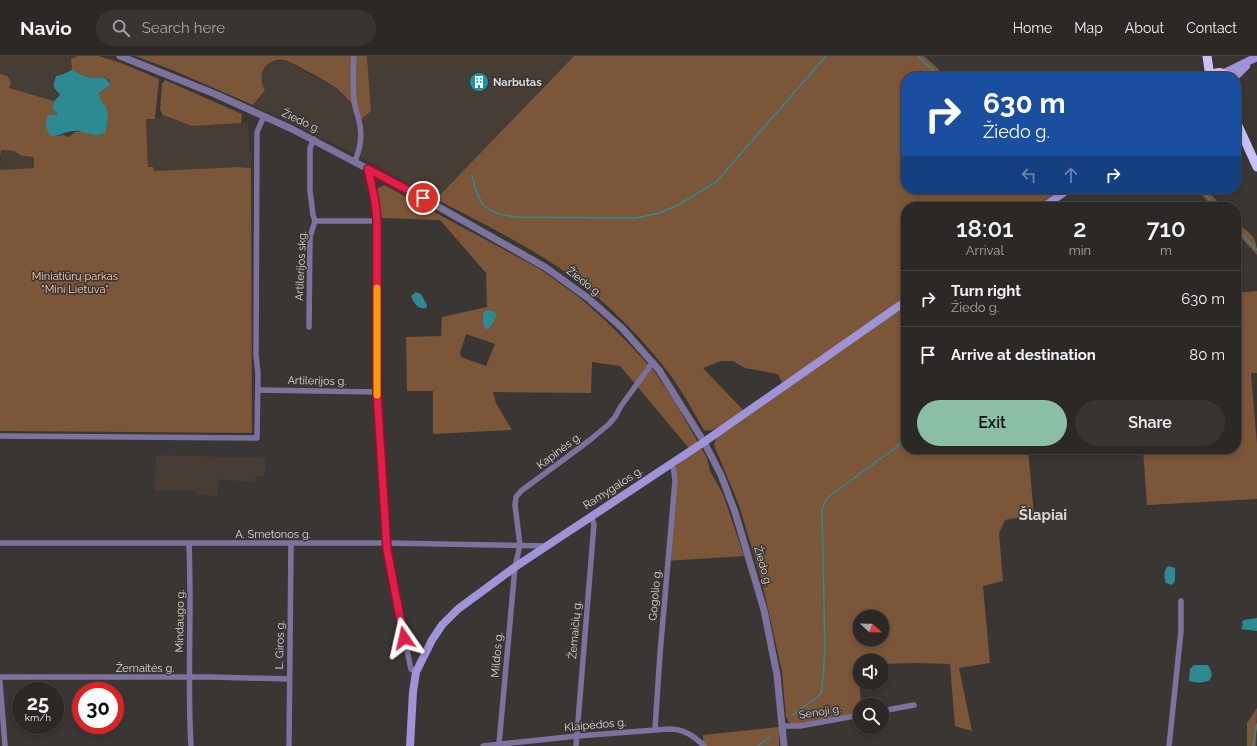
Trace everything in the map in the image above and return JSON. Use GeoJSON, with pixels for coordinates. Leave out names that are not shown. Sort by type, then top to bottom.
{"type":"FeatureCollection","features":[{"type":"Feature","properties":{"kind":"highway"},"geometry":{"type":"LineString","coordinates":[[1208,56],[1222,72]]}},
{"type":"Feature","properties":{"kind":"highway"},"geometry":{"type":"LineString","coordinates":[[1208,56],[1210,72]]}},
{"type":"Feature","properties":{"kind":"highway"},"geometry":{"type":"LineString","coordinates":[[1241,132],[1257,167]]}},
{"type":"Feature","properties":{"kind":"main road"},"geometry":{"type":"LineString","coordinates":[[1228,72],[1255,59]]}},
{"type":"Feature","properties":{"kind":"main road"},"geometry":{"type":"LineString","coordinates":[[1241,72],[1255,59]]}},
{"type":"Feature","properties":{"kind":"main road"},"geometry":{"type":"LineString","coordinates":[[1050,202],[1062,194]]}},
{"type":"Feature","properties":{"kind":"main road","name":"Ramygalos g."},"geometry":{"type":"LineString","coordinates":[[410,746],[413,692],[416,672],[432,640],[442,625],[458,609],[515,567],[704,442],[901,304]]}},
{"type":"Feature","properties":{"kind":"street","name":"Žiedo g."},"geometry":{"type":"LineString","coordinates":[[120,56],[188,83],[264,116],[314,139],[355,161],[513,247],[561,277],[588,298],[622,328],[653,362],[704,442],[721,475],[735,512],[764,610],[777,675],[784,746]]}},
{"type":"Feature","properties":{"kind":"street"},"geometry":{"type":"LineString","coordinates":[[354,56],[353,82],[355,106],[361,131],[360,146],[355,161]]}},
{"type":"Feature","properties":{"kind":"street"},"geometry":{"type":"LineString","coordinates":[[0,436],[257,438],[257,132],[264,116]]}},
{"type":"Feature","properties":{"kind":"street"},"geometry":{"type":"LineString","coordinates":[[314,139],[310,148],[310,191],[315,221]]}},
{"type":"Feature","properties":{"kind":"street"},"geometry":{"type":"LineString","coordinates":[[368,169],[375,201],[377,221],[377,392],[387,550],[410,665],[416,672]]}},
{"type":"Feature","properties":{"kind":"street","name":"Artilerijos skg."},"geometry":{"type":"LineString","coordinates":[[309,327],[310,237],[315,221],[377,221]]}},
{"type":"Feature","properties":{"kind":"street","name":"Kapinės g."},"geometry":{"type":"LineString","coordinates":[[515,567],[520,544],[515,505],[516,497],[521,491],[590,440],[609,424],[653,362]]}},
{"type":"Feature","properties":{"kind":"street","name":"Artilerijos g."},"geometry":{"type":"LineString","coordinates":[[258,390],[377,392]]}},
{"type":"Feature","properties":{"kind":"street","name":"Gogolio g."},"geometry":{"type":"LineString","coordinates":[[655,729],[675,481],[671,463]]}},
{"type":"Feature","properties":{"kind":"street","name":"Žemaičių g."},"geometry":{"type":"LineString","coordinates":[[576,746],[594,524],[591,516]]}},
{"type":"Feature","properties":{"kind":"street","name":"A. Smetonos g."},"geometry":{"type":"LineString","coordinates":[[0,543],[387,543],[520,544],[547,546]]}},
{"type":"Feature","properties":{"kind":"street","name":"Mindaugo g."},"geometry":{"type":"LineString","coordinates":[[189,544],[189,678],[191,746]]}},
{"type":"Feature","properties":{"kind":"street","name":"L. Giros g."},"geometry":{"type":"LineString","coordinates":[[289,746],[291,544]]}},
{"type":"Feature","properties":{"kind":"street","name":"Mildos g."},"geometry":{"type":"LineString","coordinates":[[499,744],[515,567]]}},
{"type":"Feature","properties":{"kind":"street"},"geometry":{"type":"LineString","coordinates":[[1169,746],[1181,631],[1182,601]]}},
{"type":"Feature","properties":{"kind":"street","name":"Žemaitės g."},"geometry":{"type":"LineString","coordinates":[[0,677],[290,679]]}},
{"type":"Feature","properties":{"kind":"street"},"geometry":{"type":"LineString","coordinates":[[0,682],[5,746]]}},
{"type":"Feature","properties":{"kind":"street"},"geometry":{"type":"LineString","coordinates":[[889,710],[914,705]]}},
{"type":"Feature","properties":{"kind":"street","name":"Senoji g."},"geometry":{"type":"LineString","coordinates":[[783,726],[800,726],[853,716]]}},
{"type":"Feature","properties":{"kind":"street","name":"Klaipėdos g."},"geometry":{"type":"LineString","coordinates":[[483,746],[655,729],[674,729],[684,731],[695,737],[704,746]]}},
{"type":"Feature","properties":{"kind":"shaded area"},"geometry":{"type":"Polygon","coordinates":[[[0,56],[76,57],[71,59],[72,70],[63,75],[54,90],[60,95],[54,101],[9,88],[0,74],[0,56]]]}},
{"type":"Feature","properties":{"kind":"shaded area"},"geometry":{"type":"Polygon","coordinates":[[[367,56],[574,56],[436,199],[355,154],[253,105],[265,90],[261,84],[261,76],[265,67],[272,61],[284,60],[336,88],[354,108],[371,111],[367,56]]]}},
{"type":"Feature","properties":{"kind":"shaded area"},"geometry":{"type":"Polygon","coordinates":[[[163,115],[192,126],[248,122],[249,149],[252,154],[251,168],[238,167],[154,171],[148,167],[146,119],[155,119],[163,115]]]}},
{"type":"Feature","properties":{"kind":"shaded area"},"geometry":{"type":"Polygon","coordinates":[[[1,150],[15,151],[23,156],[34,157],[34,169],[0,170],[1,150]]]}},
{"type":"Feature","properties":{"kind":"shaded area"},"geometry":{"type":"Polygon","coordinates":[[[156,455],[265,458],[265,476],[255,477],[255,483],[220,479],[217,496],[197,495],[196,491],[154,491],[156,455]]]}},
{"type":"Feature","properties":{"kind":"green space","name":"Miniatiūrų parkas \"Mini Lietuva\""},"geometry":{"type":"Polygon","coordinates":[[[76,56],[99,56],[121,63],[159,79],[155,119],[146,119],[148,167],[153,167],[154,171],[238,167],[251,168],[252,433],[0,431],[0,170],[34,168],[34,157],[21,155],[15,151],[1,150],[0,158],[0,74],[7,76],[11,82],[9,88],[54,101],[52,109],[57,113],[57,116],[47,117],[47,123],[57,136],[63,135],[69,137],[75,132],[83,132],[99,99],[99,93],[110,85],[109,80],[104,77],[88,78],[72,70],[71,59],[76,56]]]}},
{"type":"Feature","properties":{"kind":"green space"},"geometry":{"type":"Polygon","coordinates":[[[135,56],[367,56],[371,111],[358,122],[354,107],[335,87],[301,67],[284,60],[272,62],[264,69],[262,73],[262,84],[265,90],[253,105],[170,69],[135,56]]]}},
{"type":"Feature","properties":{"kind":"green space"},"geometry":{"type":"Polygon","coordinates":[[[574,56],[924,56],[942,72],[901,72],[901,194],[1054,194],[1042,202],[901,202],[901,300],[782,383],[778,374],[745,368],[733,361],[721,361],[703,368],[743,410],[719,427],[708,431],[704,430],[681,390],[665,368],[645,344],[611,309],[559,267],[507,236],[436,199],[574,56]]]}},
{"type":"Feature","properties":{"kind":"green space"},"geometry":{"type":"Polygon","coordinates":[[[165,80],[242,114],[241,123],[192,126],[163,115],[160,110],[162,84],[165,80]]]}},
{"type":"Feature","properties":{"kind":"green space"},"geometry":{"type":"Polygon","coordinates":[[[384,185],[540,269],[579,297],[605,320],[654,371],[673,399],[707,458],[710,471],[723,494],[744,556],[666,561],[673,480],[671,469],[693,453],[620,366],[592,362],[591,393],[493,392],[496,403],[512,430],[433,434],[433,391],[407,391],[406,337],[441,336],[442,317],[487,307],[486,273],[440,220],[381,218],[376,189],[384,185]],[[466,334],[460,353],[461,357],[486,366],[495,344],[466,334]]]}},
{"type":"Feature","properties":{"kind":"green space"},"geometry":{"type":"Polygon","coordinates":[[[1201,194],[1211,194],[1218,202],[1208,202],[1201,194]]]}},
{"type":"Feature","properties":{"kind":"green space"},"geometry":{"type":"Polygon","coordinates":[[[1241,226],[1254,238],[1256,242],[1257,255],[1241,237],[1241,226]]]}},
{"type":"Feature","properties":{"kind":"green space"},"geometry":{"type":"Polygon","coordinates":[[[1257,291],[1257,373],[1251,373],[1257,444],[1257,499],[1147,505],[1143,454],[1241,454],[1241,293],[1257,291]]]}},
{"type":"Feature","properties":{"kind":"green space"},"geometry":{"type":"Polygon","coordinates":[[[901,308],[901,454],[1028,454],[1034,515],[1005,520],[999,533],[1003,581],[983,586],[990,663],[959,668],[972,731],[955,726],[950,664],[889,664],[889,654],[853,654],[853,690],[860,690],[860,698],[853,698],[853,715],[800,724],[790,724],[786,717],[782,672],[762,582],[739,505],[714,445],[719,435],[901,308]]]}},
{"type":"Feature","properties":{"kind":"green space"},"geometry":{"type":"Polygon","coordinates":[[[1257,708],[1256,746],[1247,746],[1247,723],[1257,708]]]}},
{"type":"Feature","properties":{"kind":"green space"},"geometry":{"type":"Polygon","coordinates":[[[779,727],[779,746],[703,746],[703,735],[779,727]]]}},
{"type":"Feature","properties":{"kind":"water"},"geometry":{"type":"Polygon","coordinates":[[[72,70],[91,78],[101,77],[108,81],[110,85],[99,93],[100,98],[108,112],[108,122],[105,133],[93,135],[74,131],[52,136],[48,132],[46,126],[47,118],[48,115],[57,115],[57,113],[52,109],[54,101],[60,95],[54,87],[56,76],[72,70]]]}},
{"type":"Feature","properties":{"kind":"water"},"geometry":{"type":"Polygon","coordinates":[[[416,292],[421,294],[427,305],[426,308],[418,307],[413,301],[411,296],[416,292]]]}},
{"type":"Feature","properties":{"kind":"water"},"geometry":{"type":"Polygon","coordinates":[[[485,310],[496,313],[496,317],[489,329],[486,329],[483,322],[483,314],[485,310]]]}},
{"type":"Feature","properties":{"kind":"water"},"geometry":{"type":"Polygon","coordinates":[[[1168,566],[1175,568],[1175,581],[1172,585],[1166,583],[1165,579],[1164,574],[1168,566]]]}},
{"type":"Feature","properties":{"kind":"water"},"geometry":{"type":"Polygon","coordinates":[[[1257,618],[1257,631],[1241,629],[1243,625],[1242,622],[1244,620],[1257,618]]]}},
{"type":"Feature","properties":{"kind":"water"},"geometry":{"type":"Polygon","coordinates":[[[1194,665],[1209,666],[1212,674],[1210,680],[1206,682],[1189,681],[1190,669],[1194,665]]]}},
{"type":"Feature","properties":{"kind":"waterway"},"geometry":{"type":"LineString","coordinates":[[472,175],[478,194],[485,206],[491,211],[507,216],[636,218],[659,213],[678,205],[716,182],[826,56]]}},
{"type":"Feature","properties":{"kind":"waterway"},"geometry":{"type":"LineString","coordinates":[[918,56],[935,72]]}},
{"type":"Feature","properties":{"kind":"waterway"},"geometry":{"type":"LineString","coordinates":[[1205,194],[1212,202]]}},
{"type":"Feature","properties":{"kind":"waterway"},"geometry":{"type":"LineString","coordinates":[[1241,233],[1257,250]]}},
{"type":"Feature","properties":{"kind":"waterway"},"geometry":{"type":"LineString","coordinates":[[793,715],[818,696],[821,693],[822,688],[825,652],[822,509],[827,498],[901,444]]}},
{"type":"Feature","properties":{"kind":"waterway"},"geometry":{"type":"LineString","coordinates":[[1253,746],[1257,724]]}},
{"type":"Feature","properties":{"kind":"waterway"},"geometry":{"type":"LineString","coordinates":[[758,746],[770,736]]}},
{"type":"Feature","properties":{"kind":"slow traffic"},"geometry":{"type":"LineString","coordinates":[[377,288],[377,395]]}},
{"type":"Feature","properties":{"kind":"place","name":"Narbutas"},"geometry":{"type":"Point","coordinates":[479,82]}},
{"type":"Feature","properties":{"kind":"district","name":"Šlapiai"},"geometry":{"type":"Point","coordinates":[1043,515]}},
{"type":"Feature","properties":{"kind":"route"},"geometry":{"type":"LineString","coordinates":[[404,638],[387,550],[377,392],[377,221],[375,201],[368,169],[423,198]]}}]}
